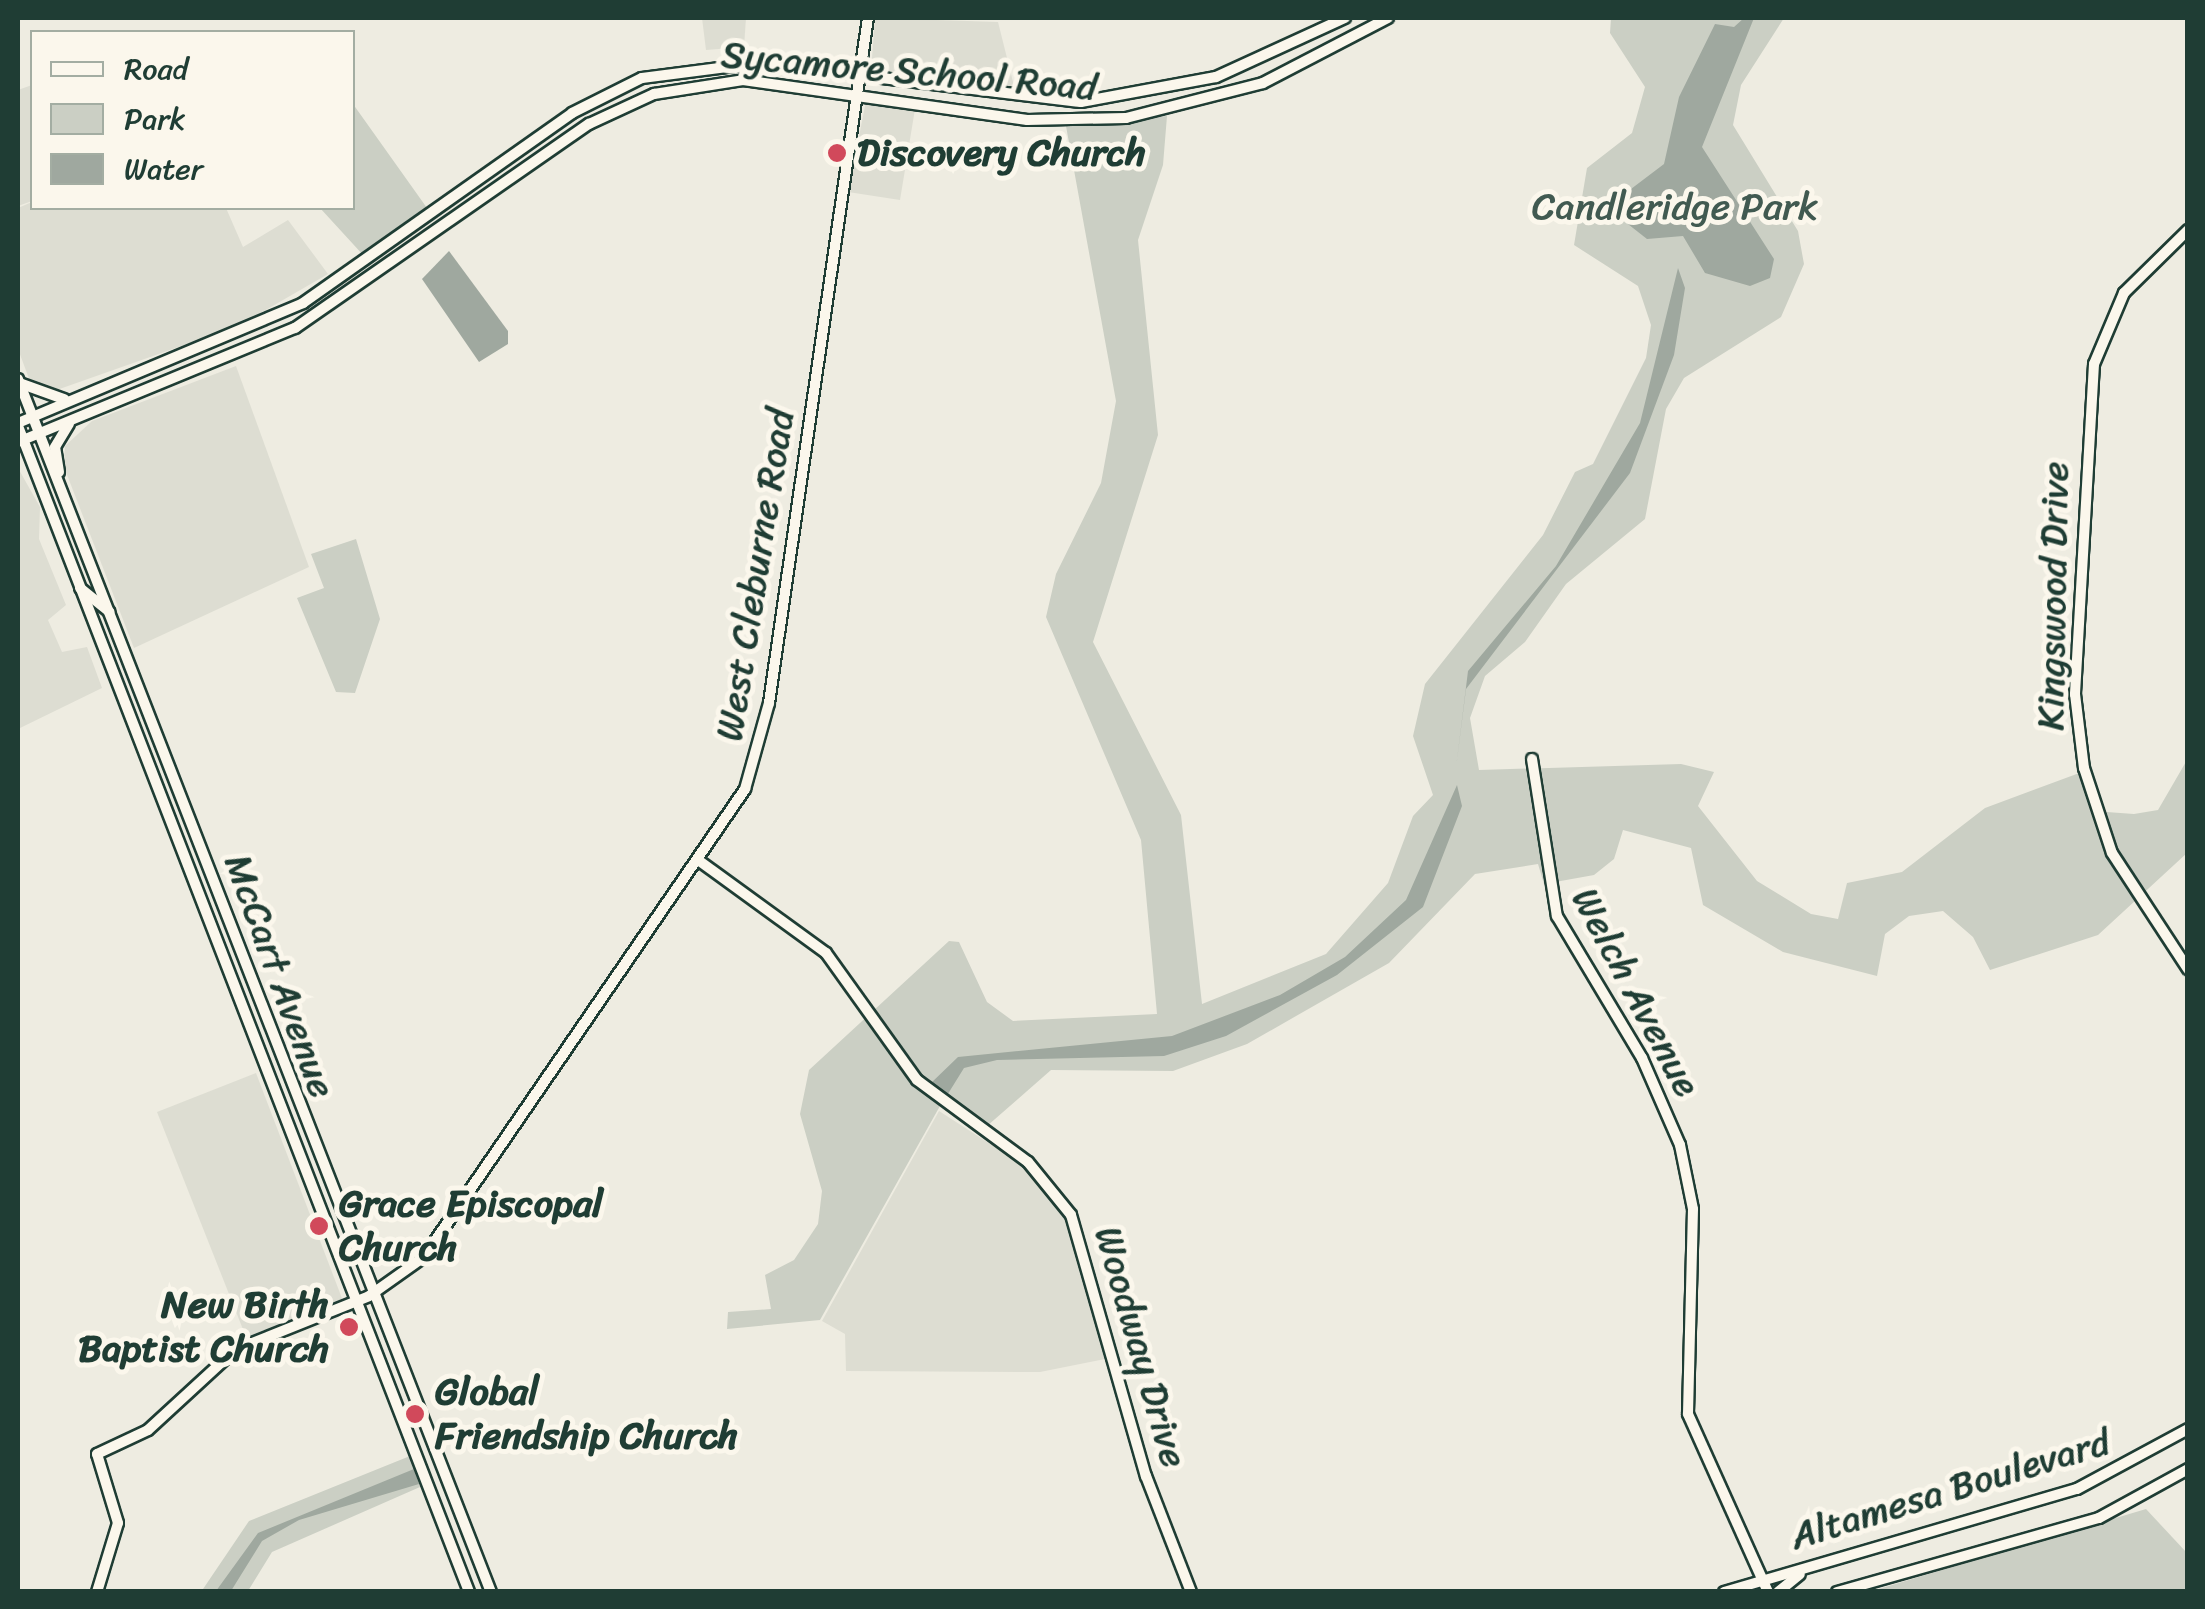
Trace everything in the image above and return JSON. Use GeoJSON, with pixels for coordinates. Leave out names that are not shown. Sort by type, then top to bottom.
{"type":"FeatureCollection","features":[{"type":"Feature","properties":{"kind":"main road","name":"West Cleburne Road"},"geometry":{"type":"LineString","coordinates":[[97,1592],[118,1523],[97,1454],[148,1430],[235,1350],[369,1296],[444,1236],[745,789],[763,739],[868,18]]}},
{"type":"Feature","properties":{"kind":"main road","name":"Sycamore School Road"},"geometry":{"type":"LineString","coordinates":[[18,424],[164,366],[328,288],[542,133],[612,90],[682,68],[758,63],[1081,102],[1216,76],[1345,18]]}},
{"type":"Feature","properties":{"kind":"main road","name":"Sycamore School Road"},"geometry":{"type":"LineString","coordinates":[[20,441],[169,383],[337,304],[616,109],[718,80],[1027,120],[1126,118],[1263,83],[1388,18]]}},
{"type":"Feature","properties":{"kind":"main road"},"geometry":{"type":"LineString","coordinates":[[542,133],[554,149]]}},
{"type":"Feature","properties":{"kind":"main road","name":"Kingswood Drive"},"geometry":{"type":"LineString","coordinates":[[2188,230],[2124,293],[2094,364],[2075,694],[2084,768],[2112,853],[2188,969]]}},
{"type":"Feature","properties":{"kind":"main road"},"geometry":{"type":"LineString","coordinates":[[328,288],[337,304]]}},
{"type":"Feature","properties":{"kind":"main road"},"geometry":{"type":"LineString","coordinates":[[164,366],[169,383]]}},
{"type":"Feature","properties":{"kind":"main road"},"geometry":{"type":"LineString","coordinates":[[18,380],[52,401],[85,396]]}},
{"type":"Feature","properties":{"kind":"main road","name":"McCart Avenue"},"geometry":{"type":"LineString","coordinates":[[18,380],[110,612],[318,1166],[369,1296],[412,1387],[491,1592]]}},
{"type":"Feature","properties":{"kind":"main road"},"geometry":{"type":"LineString","coordinates":[[60,488],[55,447],[70,423]]}},
{"type":"Feature","properties":{"kind":"main road","name":"McCart Avenue"},"geometry":{"type":"LineString","coordinates":[[18,424],[20,441],[92,618],[300,1172],[352,1303],[394,1394],[469,1592]]}},
{"type":"Feature","properties":{"kind":"main road"},"geometry":{"type":"LineString","coordinates":[[18,460],[34,471]]}},
{"type":"Feature","properties":{"kind":"main road"},"geometry":{"type":"LineString","coordinates":[[80,587],[110,612]]}},
{"type":"Feature","properties":{"kind":"main road"},"geometry":{"type":"LineString","coordinates":[[92,618],[120,640]]}},
{"type":"Feature","properties":{"kind":"main road","name":"Welch Avenue"},"geometry":{"type":"LineString","coordinates":[[1532,759],[1557,916],[1642,1058],[1680,1145],[1693,1209],[1688,1414],[1766,1587]]}},
{"type":"Feature","properties":{"kind":"main road","name":"Woodway Drive"},"geometry":{"type":"LineString","coordinates":[[698,860],[826,952],[937,1101],[1028,1162],[1071,1215],[1146,1476],[1191,1592]]}},
{"type":"Feature","properties":{"kind":"main road"},"geometry":{"type":"LineString","coordinates":[[300,1172],[318,1166]]}},
{"type":"Feature","properties":{"kind":"main road"},"geometry":{"type":"LineString","coordinates":[[394,1394],[412,1387]]}},
{"type":"Feature","properties":{"kind":"main road","name":"Altamesa Boulevard"},"geometry":{"type":"LineString","coordinates":[[1724,1592],[1766,1587],[1828,1560],[2077,1489],[2188,1428]]}},
{"type":"Feature","properties":{"kind":"main road","name":"Altamesa Boulevard"},"geometry":{"type":"LineString","coordinates":[[1837,1592],[2099,1518],[2188,1469]]}},
{"type":"Feature","properties":{"kind":"main road"},"geometry":{"type":"LineString","coordinates":[[1778,1592],[1828,1560]]}},
{"type":"Feature","properties":{"kind":"shaded area"},"geometry":{"type":"Polygon","coordinates":[[[702,18],[746,18],[744,47],[706,50],[702,18]]]}},
{"type":"Feature","properties":{"kind":"shaded area"},"geometry":{"type":"Polygon","coordinates":[[[875,18],[998,22],[1015,90],[871,71],[875,18]]]}},
{"type":"Feature","properties":{"kind":"shaded area"},"geometry":{"type":"Polygon","coordinates":[[[30,86],[30,202],[18,206],[18,90],[30,86]]]}},
{"type":"Feature","properties":{"kind":"shaded area"},"geometry":{"type":"Polygon","coordinates":[[[866,101],[915,109],[900,200],[848,192],[866,101]]]}},
{"type":"Feature","properties":{"kind":"shaded area"},"geometry":{"type":"Polygon","coordinates":[[[30,203],[30,210],[227,210],[243,247],[288,220],[328,274],[238,326],[51,392],[31,384],[18,349],[18,208],[30,203]]]}},
{"type":"Feature","properties":{"kind":"shaded area"},"geometry":{"type":"Polygon","coordinates":[[[236,366],[309,567],[134,648],[64,467],[65,446],[92,421],[236,366]]]}},
{"type":"Feature","properties":{"kind":"shaded area"},"geometry":{"type":"Polygon","coordinates":[[[18,468],[40,507],[39,539],[66,605],[48,620],[62,652],[87,647],[102,688],[18,729],[18,468]]]}},
{"type":"Feature","properties":{"kind":"shaded area"},"geometry":{"type":"Polygon","coordinates":[[[256,1073],[343,1301],[246,1337],[157,1112],[256,1073]]]}},
{"type":"Feature","properties":{"kind":"shaded area"},"geometry":{"type":"Polygon","coordinates":[[[939,1111],[1015,1160],[1058,1203],[1079,1248],[1105,1359],[1040,1372],[846,1371],[845,1334],[822,1321],[939,1111]]]}},
{"type":"Feature","properties":{"kind":"green space","name":"Candleridge Park"},"geometry":{"type":"Polygon","coordinates":[[[1611,18],[1784,18],[1741,85],[1733,125],[1798,231],[1804,264],[1781,317],[1684,378],[1666,409],[1645,519],[1566,584],[1525,642],[1485,676],[1470,718],[1479,770],[1681,764],[1714,772],[1698,806],[1757,881],[1811,914],[1838,919],[1847,883],[1902,872],[1985,808],[2082,772],[2093,811],[2134,814],[2158,810],[2187,760],[2187,853],[2098,935],[1990,970],[1973,937],[1943,911],[1909,916],[1885,934],[1877,976],[1783,952],[1703,905],[1691,848],[1623,830],[1614,859],[1594,875],[1544,884],[1538,864],[1475,874],[1389,963],[1247,1044],[1173,1071],[1051,1070],[987,1126],[945,1097],[820,1320],[727,1329],[728,1312],[771,1309],[765,1275],[794,1260],[818,1224],[822,1191],[800,1114],[809,1070],[949,941],[959,942],[987,1002],[1013,1021],[1157,1014],[1141,840],[1046,617],[1056,574],[1101,483],[1116,401],[1066,126],[1167,116],[1163,165],[1138,240],[1158,435],[1093,642],[1181,815],[1202,1004],[1326,954],[1388,883],[1413,816],[1433,795],[1413,736],[1425,684],[1543,535],[1575,472],[1593,464],[1646,358],[1651,325],[1638,286],[1574,245],[1587,168],[1632,133],[1645,87],[1610,33],[1611,18]]]}},
{"type":"Feature","properties":{"kind":"green space"},"geometry":{"type":"Polygon","coordinates":[[[355,107],[427,208],[364,256],[322,210],[355,210],[355,107]]]}},
{"type":"Feature","properties":{"kind":"green space"},"geometry":{"type":"Polygon","coordinates":[[[356,539],[380,619],[355,693],[336,692],[297,598],[324,588],[311,554],[356,539]]]}},
{"type":"Feature","properties":{"kind":"green space"},"geometry":{"type":"Polygon","coordinates":[[[410,1456],[420,1487],[272,1552],[248,1591],[201,1592],[249,1521],[410,1456]]]}},
{"type":"Feature","properties":{"kind":"green space"},"geometry":{"type":"Polygon","coordinates":[[[2146,1509],[2187,1553],[2187,1591],[1872,1591],[2146,1509]]]}},
{"type":"Feature","properties":{"kind":"water"},"geometry":{"type":"Polygon","coordinates":[[[1744,18],[1754,18],[1702,147],[1774,259],[1770,278],[1750,286],[1705,273],[1683,236],[1647,239],[1619,217],[1631,189],[1664,164],[1679,97],[1715,24],[1734,27],[1744,18]]]}},
{"type":"Feature","properties":{"kind":"water"},"geometry":{"type":"Polygon","coordinates":[[[449,251],[508,331],[508,344],[479,362],[422,279],[449,251]]]}},
{"type":"Feature","properties":{"kind":"water"},"geometry":{"type":"Polygon","coordinates":[[[1678,268],[1685,288],[1674,355],[1630,473],[1466,689],[1456,768],[1468,671],[1556,566],[1640,423],[1678,268]]]}},
{"type":"Feature","properties":{"kind":"water"},"geometry":{"type":"Polygon","coordinates":[[[1457,785],[1462,806],[1423,907],[1337,975],[1226,1036],[1164,1056],[997,1060],[964,1068],[946,1097],[930,1084],[958,1057],[1172,1036],[1280,995],[1345,957],[1406,900],[1457,785]]]}},
{"type":"Feature","properties":{"kind":"water"},"geometry":{"type":"Polygon","coordinates":[[[414,1469],[419,1484],[299,1520],[262,1541],[231,1591],[216,1591],[258,1533],[414,1469]]]}},
{"type":"Feature","properties":{"kind":"place","name":"Discovery Church"},"geometry":{"type":"Point","coordinates":[837,153]}},
{"type":"Feature","properties":{"kind":"place","name":"Grace Episcopal Church"},"geometry":{"type":"Point","coordinates":[319,1226]}},
{"type":"Feature","properties":{"kind":"place","name":"New Birth Baptist Church"},"geometry":{"type":"Point","coordinates":[349,1327]}},
{"type":"Feature","properties":{"kind":"place","name":"Global Friendship Church"},"geometry":{"type":"Point","coordinates":[415,1414]}}]}
